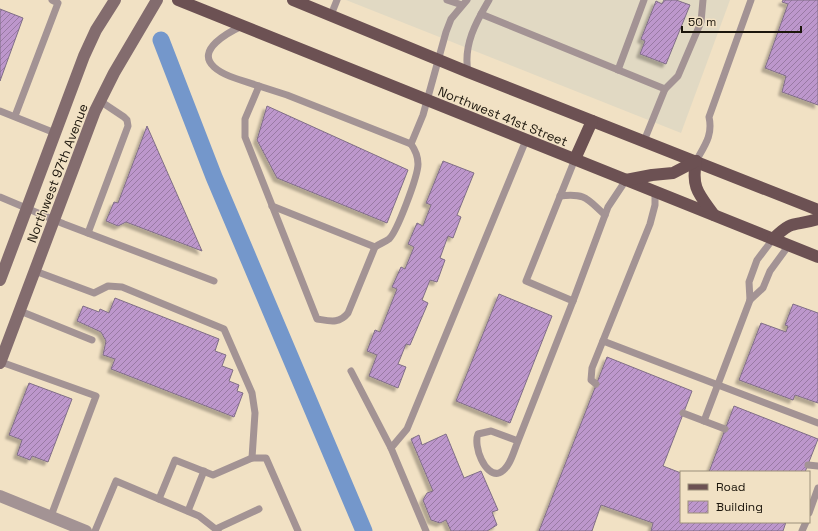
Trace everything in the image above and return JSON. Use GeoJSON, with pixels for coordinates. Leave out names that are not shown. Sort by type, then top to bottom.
{"type":"FeatureCollection","features":[{"type":"Feature","properties":{"kind":"main road","name":"Northwest 41st Street"},"geometry":{"type":"LineString","coordinates":[[178,0],[818,257]]}},
{"type":"Feature","properties":{"kind":"main road"},"geometry":{"type":"LineString","coordinates":[[293,0],[468,72],[818,210]]}},
{"type":"Feature","properties":{"kind":"main road"},"geometry":{"type":"LineString","coordinates":[[575,159],[592,121]]}},
{"type":"Feature","properties":{"kind":"main road"},"geometry":{"type":"LineString","coordinates":[[626,180],[673,173],[696,161]]}},
{"type":"Feature","properties":{"kind":"main road"},"geometry":{"type":"LineString","coordinates":[[696,161],[693,176],[694,183],[714,215]]}},
{"type":"Feature","properties":{"kind":"main road"},"geometry":{"type":"LineString","coordinates":[[773,239],[785,227],[791,224],[818,219]]}},
{"type":"Feature","properties":{"kind":"street","name":"Northwest 97th Avenue"},"geometry":{"type":"LineString","coordinates":[[0,280],[90,42],[115,0]]}},
{"type":"Feature","properties":{"kind":"street","name":"Northwest 97th Avenue"},"geometry":{"type":"LineString","coordinates":[[0,363],[100,101],[114,73],[157,0]]}},
{"type":"Feature","properties":{"kind":"street"},"geometry":{"type":"LineString","coordinates":[[0,496],[86,531]]}},
{"type":"Feature","properties":{"kind":"lane"},"geometry":{"type":"LineString","coordinates":[[15,116],[58,2],[52,0]]}},
{"type":"Feature","properties":{"kind":"lane"},"geometry":{"type":"LineString","coordinates":[[331,15],[338,0]]}},
{"type":"Feature","properties":{"kind":"lane"},"geometry":{"type":"LineString","coordinates":[[411,144],[427,100],[451,19],[464,3],[447,0]]}},
{"type":"Feature","properties":{"kind":"lane"},"geometry":{"type":"LineString","coordinates":[[468,72],[467,51],[470,38],[489,0]]}},
{"type":"Feature","properties":{"kind":"lane"},"geometry":{"type":"LineString","coordinates":[[618,70],[644,0]]}},
{"type":"Feature","properties":{"kind":"lane"},"geometry":{"type":"LineString","coordinates":[[644,141],[665,89],[678,76],[701,22],[703,0]]}},
{"type":"Feature","properties":{"kind":"lane"},"geometry":{"type":"LineString","coordinates":[[696,161],[707,142],[712,128],[709,117],[751,0]]}},
{"type":"Feature","properties":{"kind":"lane"},"geometry":{"type":"LineString","coordinates":[[481,14],[665,89]]}},
{"type":"Feature","properties":{"kind":"lane"},"geometry":{"type":"LineString","coordinates":[[242,26],[224,35],[213,45],[209,52],[210,61],[213,66],[222,72],[288,95],[411,144],[418,158],[417,174],[394,234],[389,240],[375,246],[272,206]]}},
{"type":"Feature","properties":{"kind":"lane"},"geometry":{"type":"LineString","coordinates":[[259,86],[245,119],[244,131],[317,319],[336,322],[342,320],[348,313],[375,246]]}},
{"type":"Feature","properties":{"kind":"lane"},"geometry":{"type":"LineString","coordinates":[[88,233],[128,126],[128,123],[124,117],[100,101]]}},
{"type":"Feature","properties":{"kind":"lane"},"geometry":{"type":"LineString","coordinates":[[0,111],[55,134]]}},
{"type":"Feature","properties":{"kind":"lane"},"geometry":{"type":"LineString","coordinates":[[391,448],[407,430],[526,140]]}},
{"type":"Feature","properties":{"kind":"lane"},"geometry":{"type":"LineString","coordinates":[[573,301],[526,281],[575,159]]}},
{"type":"Feature","properties":{"kind":"lane"},"geometry":{"type":"LineString","coordinates":[[518,441],[491,431],[478,434],[476,441],[477,449],[488,469],[494,473],[499,473],[505,468],[518,441],[573,301],[604,215],[612,199],[626,180]]}},
{"type":"Feature","properties":{"kind":"lane"},"geometry":{"type":"LineString","coordinates":[[596,384],[591,380],[590,375],[650,224],[655,205],[655,192]]}},
{"type":"Feature","properties":{"kind":"lane"},"geometry":{"type":"LineString","coordinates":[[560,196],[572,195],[585,197],[604,215]]}},
{"type":"Feature","properties":{"kind":"lane"},"geometry":{"type":"LineString","coordinates":[[0,197],[54,220],[214,281]]}},
{"type":"Feature","properties":{"kind":"lane"},"geometry":{"type":"LineString","coordinates":[[704,421],[750,300],[749,282],[757,260],[773,239]]}},
{"type":"Feature","properties":{"kind":"lane"},"geometry":{"type":"LineString","coordinates":[[750,300],[763,288],[773,266],[788,245]]}},
{"type":"Feature","properties":{"kind":"lane"},"geometry":{"type":"LineString","coordinates":[[35,271],[94,293],[108,286],[122,288],[224,329],[252,392],[255,413],[252,458]]}},
{"type":"Feature","properties":{"kind":"lane"},"geometry":{"type":"LineString","coordinates":[[20,311],[92,340]]}},
{"type":"Feature","properties":{"kind":"lane"},"geometry":{"type":"LineString","coordinates":[[603,341],[818,423]]}},
{"type":"Feature","properties":{"kind":"lane"},"geometry":{"type":"LineString","coordinates":[[0,363],[96,396],[51,516]]}},
{"type":"Feature","properties":{"kind":"lane"},"geometry":{"type":"LineString","coordinates":[[352,371],[391,448],[426,531]]}},
{"type":"Feature","properties":{"kind":"lane"},"geometry":{"type":"LineString","coordinates":[[683,413],[725,429]]}},
{"type":"Feature","properties":{"kind":"lane"},"geometry":{"type":"LineString","coordinates":[[159,499],[175,460],[213,475],[252,458],[266,458],[298,531]]}},
{"type":"Feature","properties":{"kind":"lane"},"geometry":{"type":"LineString","coordinates":[[808,465],[818,466]]}},
{"type":"Feature","properties":{"kind":"lane"},"geometry":{"type":"LineString","coordinates":[[188,511],[204,471]]}},
{"type":"Feature","properties":{"kind":"lane"},"geometry":{"type":"LineString","coordinates":[[95,531],[116,481],[199,516],[217,530],[259,509]]}},
{"type":"Feature","properties":{"kind":"lane"},"geometry":{"type":"LineString","coordinates":[[810,510],[818,488]]}},
{"type":"Feature","properties":{"kind":"shaded area"},"geometry":{"type":"Polygon","coordinates":[[[346,0],[730,0],[681,133],[346,0]]]}},
{"type":"Feature","properties":{"kind":"building"},"geometry":{"type":"Polygon","coordinates":[[[664,0],[676,0],[690,5],[666,64],[640,54],[645,41],[641,39],[656,1],[662,4],[664,0]]]}},
{"type":"Feature","properties":{"kind":"building"},"geometry":{"type":"Polygon","coordinates":[[[783,0],[818,0],[818,105],[782,92],[786,76],[765,68],[788,4],[782,2],[783,0]]]}},
{"type":"Feature","properties":{"kind":"building"},"geometry":{"type":"Polygon","coordinates":[[[0,9],[23,18],[0,81],[0,9]]]}},
{"type":"Feature","properties":{"kind":"building"},"geometry":{"type":"Polygon","coordinates":[[[267,106],[408,170],[387,223],[277,178],[257,140],[267,106]]]}},
{"type":"Feature","properties":{"kind":"building"},"geometry":{"type":"Polygon","coordinates":[[[147,126],[202,251],[126,222],[118,226],[106,221],[114,202],[118,203],[147,126]]]}},
{"type":"Feature","properties":{"kind":"building"},"geometry":{"type":"Polygon","coordinates":[[[443,161],[474,173],[457,215],[461,217],[453,238],[448,236],[440,258],[445,260],[437,282],[430,280],[422,300],[428,303],[410,345],[406,344],[398,364],[406,367],[398,388],[369,376],[377,355],[367,351],[375,330],[380,332],[397,289],[392,287],[401,267],[405,269],[414,247],[408,244],[417,223],[423,226],[431,205],[426,203],[443,161]]]}},
{"type":"Feature","properties":{"kind":"building"},"geometry":{"type":"Polygon","coordinates":[[[499,294],[552,316],[510,423],[456,401],[499,294]]]}},
{"type":"Feature","properties":{"kind":"building"},"geometry":{"type":"Polygon","coordinates":[[[115,298],[219,339],[215,351],[226,355],[222,366],[233,370],[229,381],[239,385],[237,391],[243,393],[234,417],[111,369],[115,359],[103,355],[106,341],[101,332],[77,321],[83,306],[99,312],[100,309],[109,313],[115,298]]]}},
{"type":"Feature","properties":{"kind":"building"},"geometry":{"type":"Polygon","coordinates":[[[793,304],[818,313],[818,403],[795,395],[793,400],[739,380],[761,323],[786,332],[788,326],[785,325],[793,304]]]}},
{"type":"Feature","properties":{"kind":"building"},"geometry":{"type":"Polygon","coordinates":[[[607,357],[692,391],[663,466],[680,473],[680,523],[786,523],[783,531],[651,531],[653,523],[601,505],[592,531],[539,531],[607,357]]]}},
{"type":"Feature","properties":{"kind":"building"},"geometry":{"type":"Polygon","coordinates":[[[29,383],[72,399],[48,462],[32,456],[30,460],[17,455],[22,440],[9,435],[29,383]]]}},
{"type":"Feature","properties":{"kind":"building"},"geometry":{"type":"Polygon","coordinates":[[[734,406],[818,439],[805,471],[709,471],[734,406]]]}},
{"type":"Feature","properties":{"kind":"building"},"geometry":{"type":"Polygon","coordinates":[[[446,434],[464,478],[481,471],[498,510],[492,512],[497,525],[487,531],[451,531],[446,520],[440,523],[431,520],[423,500],[427,493],[433,491],[411,439],[419,435],[422,445],[446,434]]]}},
{"type":"Feature","properties":{"kind":"waterway"},"geometry":{"type":"LineString","coordinates":[[161,40],[214,177],[364,531]]}}]}
